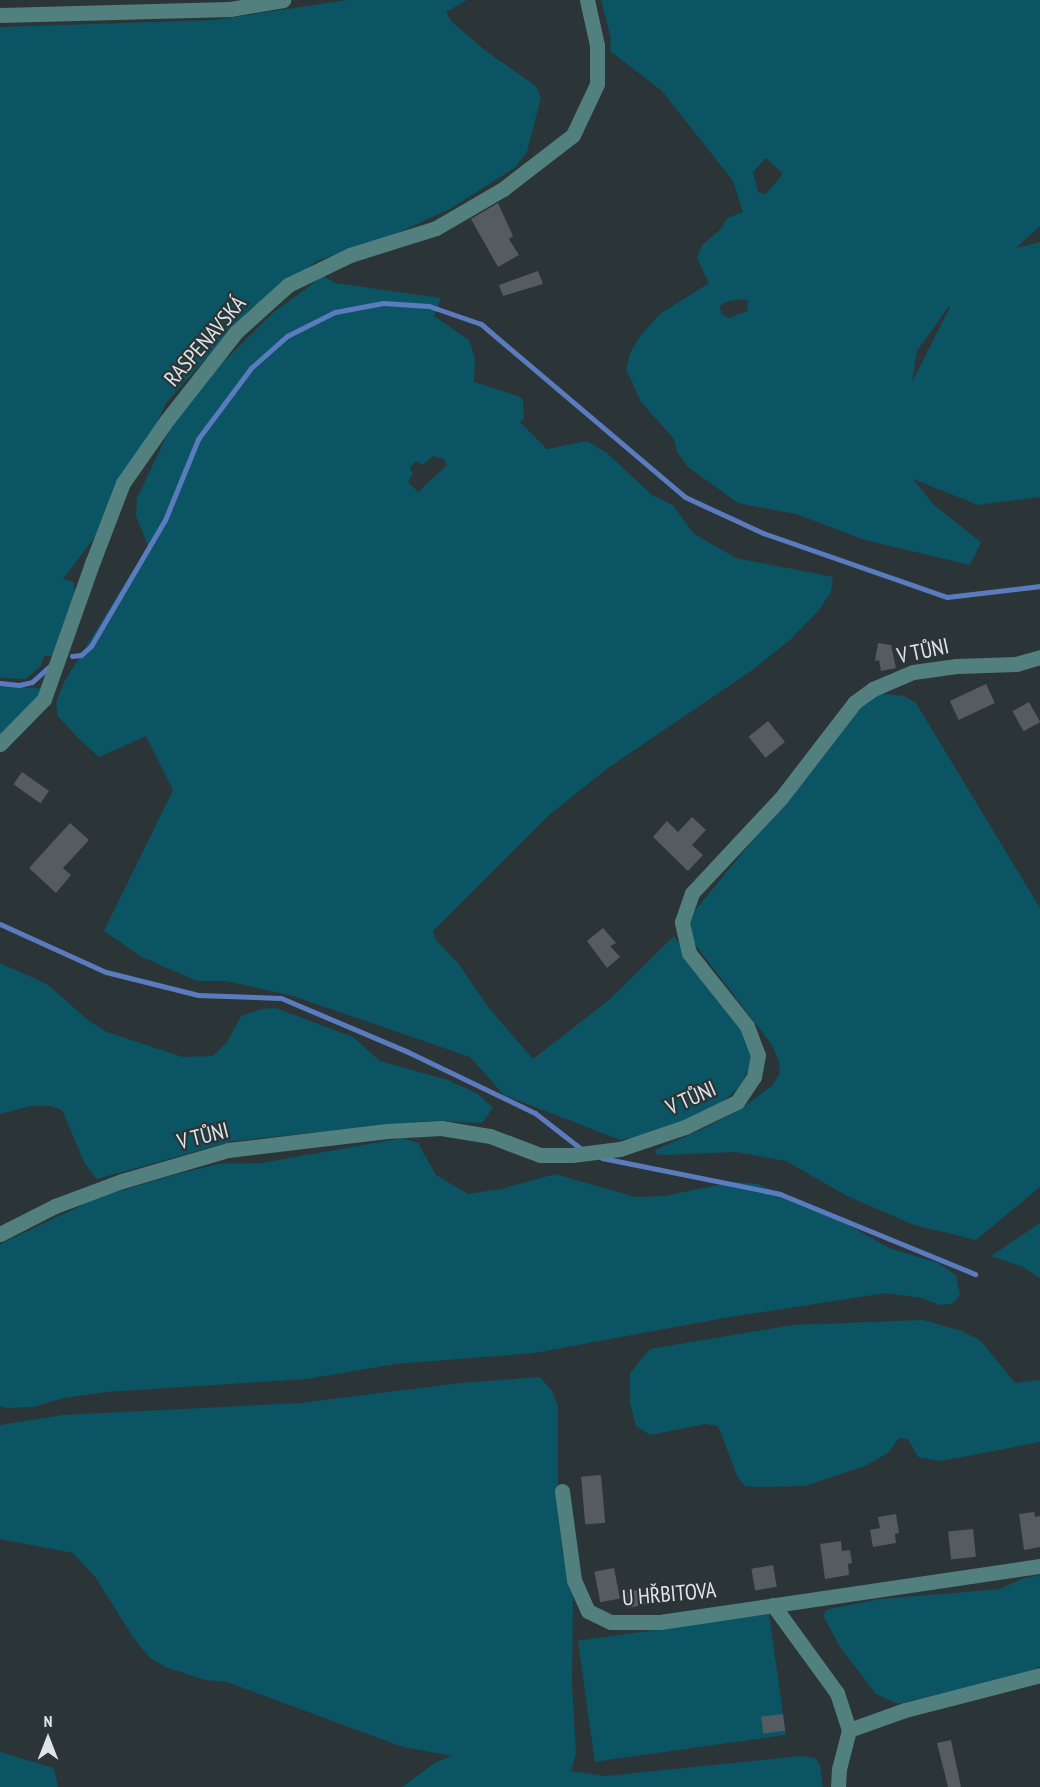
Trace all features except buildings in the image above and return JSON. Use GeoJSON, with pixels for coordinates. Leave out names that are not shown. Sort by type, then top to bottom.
{"type":"FeatureCollection","features":[{"type":"Feature","properties":{"kind":"street"},"geometry":{"type":"LineString","coordinates":[[0,15],[230,9],[283,0]]}},
{"type":"Feature","properties":{"kind":"street","name":"RASPENAVSKÁ"},"geometry":{"type":"LineString","coordinates":[[0,744],[44,699],[123,483],[167,420],[236,332],[288,285],[350,255],[436,228],[503,189],[573,135],[597,84],[597,45],[587,0]]}},
{"type":"Feature","properties":{"kind":"street","name":"V TŮNI"},"geometry":{"type":"LineString","coordinates":[[0,1234],[55,1206],[122,1181],[228,1150],[387,1131],[441,1128],[490,1136],[540,1155],[572,1155],[620,1149],[685,1127],[737,1102],[754,1077],[758,1055],[747,1026],[688,953],[682,922],[692,893],[781,798],[855,702],[873,689],[913,672],[957,666],[1016,664],[1040,657]]}},
{"type":"Feature","properties":{"kind":"street","name":"U HŘBITOVA"},"geometry":{"type":"LineString","coordinates":[[562,1491],[574,1580],[588,1611],[611,1622],[660,1622],[1040,1566]]}},
{"type":"Feature","properties":{"kind":"street"},"geometry":{"type":"LineString","coordinates":[[772,1605],[837,1693],[849,1730],[837,1787]]}},
{"type":"Feature","properties":{"kind":"street"},"geometry":{"type":"LineString","coordinates":[[849,1730],[905,1710],[1040,1675]]}},
{"type":"Feature","properties":{"kind":"shaded area"},"geometry":{"type":"Polygon","coordinates":[[[347,0],[467,0],[446,12],[450,20],[486,51],[536,86],[541,98],[527,152],[516,167],[450,209],[395,234],[317,261],[249,310],[166,403],[119,505],[63,579],[74,582],[75,594],[55,656],[44,656],[41,666],[26,679],[0,678],[0,27],[215,20],[347,0]]]}},
{"type":"Feature","properties":{"kind":"shaded area"},"geometry":{"type":"Polygon","coordinates":[[[601,0],[1040,0],[1040,226],[1016,248],[1040,242],[1040,497],[978,505],[913,479],[934,505],[981,542],[970,565],[865,540],[796,514],[738,503],[688,467],[677,452],[674,439],[641,402],[626,369],[631,351],[641,335],[660,314],[709,283],[697,258],[702,245],[721,229],[727,218],[743,212],[733,181],[662,91],[610,51],[611,39],[601,0]],[[766,158],[753,172],[758,192],[766,194],[783,174],[766,158]],[[742,299],[726,302],[720,306],[721,314],[729,318],[747,311],[748,301],[742,299]],[[949,306],[917,351],[912,382],[949,306]]]}},
{"type":"Feature","properties":{"kind":"shaded area"},"geometry":{"type":"Polygon","coordinates":[[[323,276],[335,283],[441,298],[434,316],[469,340],[475,358],[474,382],[518,396],[523,400],[524,418],[520,422],[547,449],[587,441],[607,453],[652,495],[673,505],[694,534],[736,558],[833,577],[831,592],[819,610],[790,640],[751,671],[608,768],[549,815],[433,931],[435,939],[458,963],[489,1008],[533,1059],[609,1000],[674,936],[702,977],[747,1033],[752,1063],[740,1086],[723,1102],[654,1134],[620,1140],[504,1095],[470,1057],[293,996],[226,981],[197,981],[142,957],[104,931],[173,790],[146,736],[99,757],[58,716],[56,703],[63,684],[148,546],[136,516],[137,498],[175,418],[220,365],[274,312],[323,276]],[[433,456],[423,465],[416,461],[410,468],[413,474],[408,482],[418,492],[447,465],[444,459],[433,456]]]}},
{"type":"Feature","properties":{"kind":"shaded area"},"geometry":{"type":"Polygon","coordinates":[[[0,686],[41,688],[38,698],[0,737],[0,686]]]}},
{"type":"Feature","properties":{"kind":"shaded area"},"geometry":{"type":"Polygon","coordinates":[[[877,693],[904,696],[916,703],[1040,908],[1040,1187],[976,1240],[914,1225],[847,1196],[786,1161],[735,1152],[665,1155],[656,1154],[655,1150],[711,1125],[742,1108],[773,1085],[779,1074],[780,1065],[772,1045],[694,943],[690,926],[693,913],[816,763],[856,710],[877,693]]]}},
{"type":"Feature","properties":{"kind":"shaded area"},"geometry":{"type":"Polygon","coordinates":[[[0,963],[47,984],[88,1020],[107,1032],[183,1057],[213,1056],[227,1042],[241,1016],[262,1009],[276,1008],[353,1037],[380,1061],[448,1080],[478,1094],[493,1108],[482,1123],[430,1121],[233,1141],[97,1179],[85,1164],[62,1110],[50,1106],[31,1106],[0,1114],[0,963]]]}},
{"type":"Feature","properties":{"kind":"shaded area"},"geometry":{"type":"Polygon","coordinates":[[[403,1138],[418,1143],[436,1175],[468,1194],[501,1189],[555,1174],[635,1197],[663,1196],[734,1182],[758,1184],[847,1224],[889,1248],[938,1263],[956,1275],[960,1295],[952,1304],[940,1305],[921,1298],[886,1293],[724,1318],[535,1353],[395,1364],[307,1379],[106,1392],[64,1398],[33,1407],[0,1406],[0,1244],[99,1197],[178,1174],[219,1164],[261,1163],[403,1138]]]}},
{"type":"Feature","properties":{"kind":"shaded area"},"geometry":{"type":"Polygon","coordinates":[[[1040,1223],[1040,1278],[1021,1266],[991,1256],[1040,1223]]]}},
{"type":"Feature","properties":{"kind":"shaded area"},"geometry":{"type":"Polygon","coordinates":[[[923,1320],[962,1331],[981,1341],[1015,1383],[1040,1380],[1040,1442],[941,1461],[918,1457],[908,1439],[899,1438],[888,1453],[865,1466],[805,1486],[757,1487],[745,1486],[738,1478],[718,1426],[705,1424],[650,1435],[636,1426],[630,1403],[630,1373],[650,1349],[793,1325],[923,1320]]]}},
{"type":"Feature","properties":{"kind":"shaded area"},"geometry":{"type":"Polygon","coordinates":[[[540,1377],[552,1391],[558,1406],[558,1498],[562,1549],[573,1595],[572,1684],[576,1753],[571,1771],[606,1776],[800,1756],[815,1758],[820,1765],[823,1787],[402,1787],[436,1762],[452,1756],[403,1747],[227,1682],[205,1680],[165,1667],[149,1657],[133,1637],[96,1578],[73,1553],[0,1539],[0,1425],[63,1415],[300,1403],[460,1383],[540,1377]]]}},
{"type":"Feature","properties":{"kind":"shaded area"},"geometry":{"type":"Polygon","coordinates":[[[1040,1575],[1040,1666],[1030,1672],[898,1704],[876,1694],[840,1647],[824,1617],[825,1611],[829,1609],[881,1599],[1000,1589],[1021,1579],[1040,1575]]]}},
{"type":"Feature","properties":{"kind":"shaded area"},"geometry":{"type":"Polygon","coordinates":[[[769,1614],[786,1735],[595,1762],[578,1641],[769,1614]]]}},
{"type":"Feature","properties":{"kind":"shaded area"},"geometry":{"type":"Polygon","coordinates":[[[0,1752],[54,1768],[58,1787],[0,1787],[0,1752]]]}},
{"type":"Feature","properties":{"kind":"waterway"},"geometry":{"type":"LineString","coordinates":[[72,656],[81,655],[91,646],[165,520],[198,439],[251,368],[287,336],[335,312],[383,303],[429,306],[481,324],[685,497],[763,533],[947,597],[1040,586]]}},
{"type":"Feature","properties":{"kind":"waterway"},"geometry":{"type":"LineString","coordinates":[[0,683],[19,685],[32,682],[51,665]]}},
{"type":"Feature","properties":{"kind":"waterway"},"geometry":{"type":"LineString","coordinates":[[0,924],[106,972],[198,995],[281,998],[406,1051],[535,1113],[580,1148]]}},
{"type":"Feature","properties":{"kind":"waterway"},"geometry":{"type":"LineString","coordinates":[[602,1158],[780,1194],[975,1274]]}}]}
